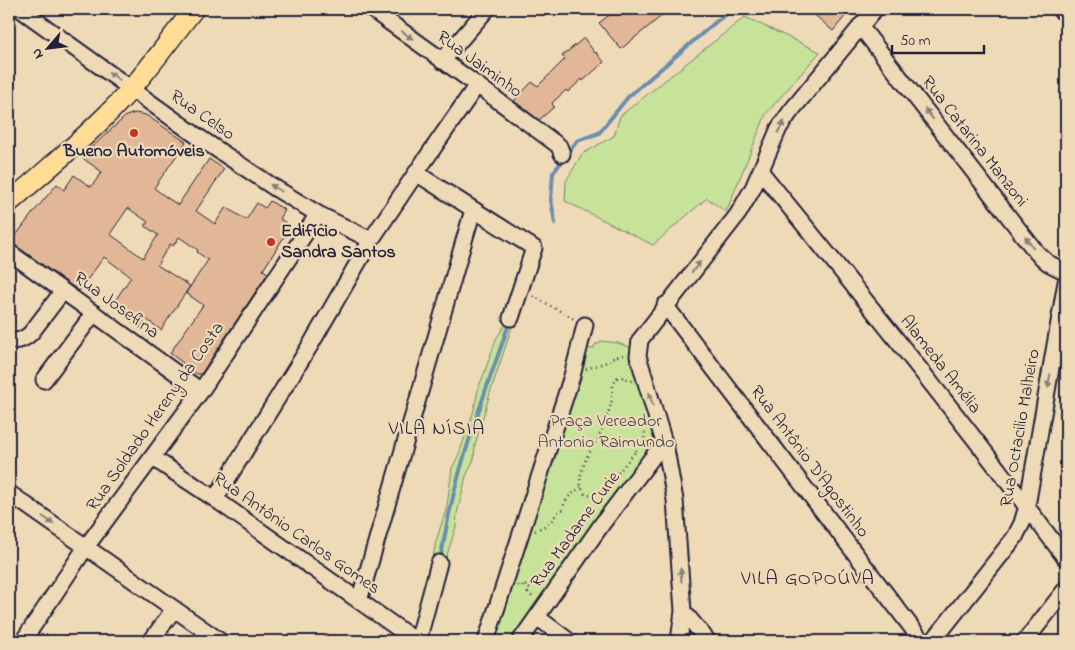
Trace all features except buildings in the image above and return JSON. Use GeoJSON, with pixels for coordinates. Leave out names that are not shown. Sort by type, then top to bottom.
{"type":"FeatureCollection","features":[{"type":"Feature","properties":{"kind":"main road"},"geometry":{"type":"LineString","coordinates":[[9,203],[85,137],[131,89],[194,9]]}},
{"type":"Feature","properties":{"kind":"street","name":"Rua Celso"},"geometry":{"type":"LineString","coordinates":[[20,9],[212,146],[275,188],[318,214],[371,240]]}},
{"type":"Feature","properties":{"kind":"street","name":"Rua Jaiminho"},"geometry":{"type":"LineString","coordinates":[[371,9],[559,146],[562,154]]}},
{"type":"Feature","properties":{"kind":"street"},"geometry":{"type":"LineString","coordinates":[[442,61],[487,9]]}},
{"type":"Feature","properties":{"kind":"street"},"geometry":{"type":"LineString","coordinates":[[679,641],[683,611],[675,500],[666,449],[638,356],[640,340],[665,305],[738,214],[761,172],[779,128],[791,111],[875,9]]}},
{"type":"Feature","properties":{"kind":"street"},"geometry":{"type":"LineString","coordinates":[[1059,9],[1066,14]]}},
{"type":"Feature","properties":{"kind":"street","name":"Rua Catarina Manzoni"},"geometry":{"type":"LineString","coordinates":[[860,26],[1037,253],[1066,272]]}},
{"type":"Feature","properties":{"kind":"street"},"geometry":{"type":"LineString","coordinates":[[215,498],[311,344],[371,240],[477,85]]}},
{"type":"Feature","properties":{"kind":"street","name":"Alameda Amélia"},"geometry":{"type":"LineString","coordinates":[[761,172],[1027,506],[1066,559]]}},
{"type":"Feature","properties":{"kind":"street"},"geometry":{"type":"LineString","coordinates":[[416,173],[534,248],[511,318]]}},
{"type":"Feature","properties":{"kind":"street"},"geometry":{"type":"LineString","coordinates":[[753,188],[768,190],[781,196]]}},
{"type":"Feature","properties":{"kind":"street"},"geometry":{"type":"LineString","coordinates":[[359,601],[473,210]]}},
{"type":"Feature","properties":{"kind":"street","name":"Rua Soldado Hereny da Costa"},"geometry":{"type":"LineString","coordinates":[[23,641],[86,548],[202,391],[318,214]]}},
{"type":"Feature","properties":{"kind":"street","name":"Rua Josefina"},"geometry":{"type":"LineString","coordinates":[[9,252],[202,391]]}},
{"type":"Feature","properties":{"kind":"street","name":"Rua Octacilio Malheiro"},"geometry":{"type":"LineString","coordinates":[[934,641],[1015,537],[1022,523],[1027,506],[1066,282]]}},
{"type":"Feature","properties":{"kind":"street"},"geometry":{"type":"LineString","coordinates":[[9,340],[20,341],[26,338],[63,291]]}},
{"type":"Feature","properties":{"kind":"street","name":"Rua Antônio D'Agostinho"},"geometry":{"type":"LineString","coordinates":[[665,305],[922,641]]}},
{"type":"Feature","properties":{"kind":"street"},"geometry":{"type":"LineString","coordinates":[[44,380],[94,313]]}},
{"type":"Feature","properties":{"kind":"street"},"geometry":{"type":"LineString","coordinates":[[486,641],[572,376],[585,325]]}},
{"type":"Feature","properties":{"kind":"street","name":"Rua Madame Curie"},"geometry":{"type":"LineString","coordinates":[[520,641],[538,610],[664,442]]}},
{"type":"Feature","properties":{"kind":"street","name":"Rua Antônio Carlos Gomes"},"geometry":{"type":"LineString","coordinates":[[153,458],[215,498],[417,641]]}},
{"type":"Feature","properties":{"kind":"street"},"geometry":{"type":"LineString","coordinates":[[9,493],[220,641]]}},
{"type":"Feature","properties":{"kind":"street"},"geometry":{"type":"LineString","coordinates":[[417,641],[439,563]]}},
{"type":"Feature","properties":{"kind":"street"},"geometry":{"type":"LineString","coordinates":[[1025,641],[1066,589]]}},
{"type":"Feature","properties":{"kind":"street"},"geometry":{"type":"LineString","coordinates":[[151,641],[174,609]]}},
{"type":"Feature","properties":{"kind":"street"},"geometry":{"type":"LineString","coordinates":[[538,610],[569,641]]}},
{"type":"Feature","properties":{"kind":"street"},"geometry":{"type":"LineString","coordinates":[[683,611],[708,641]]}},
{"type":"Feature","properties":{"kind":"path"},"geometry":{"type":"LineString","coordinates":[[520,289],[585,325]]}},
{"type":"Feature","properties":{"kind":"path"},"geometry":{"type":"LineString","coordinates":[[572,376],[612,361],[614,358],[626,355],[638,356]]}},
{"type":"Feature","properties":{"kind":"path"},"geometry":{"type":"LineString","coordinates":[[632,381],[617,378],[613,385],[610,408],[598,439],[586,458],[580,477],[581,487],[586,494],[593,496],[601,494],[608,482],[618,473],[644,439],[645,427]]}},
{"type":"Feature","properties":{"kind":"path"},"geometry":{"type":"LineString","coordinates":[[636,450],[640,455]]}},
{"type":"Feature","properties":{"kind":"path"},"geometry":{"type":"LineString","coordinates":[[534,532],[550,523],[557,512],[562,510],[569,496],[581,487]]}},
{"type":"Feature","properties":{"kind":"path"},"geometry":{"type":"LineString","coordinates":[[516,583],[522,587],[523,584],[530,589],[528,593],[538,610]]}},
{"type":"Feature","properties":{"kind":"green space"},"geometry":{"type":"Polygon","coordinates":[[[745,17],[820,52],[766,114],[726,212],[707,198],[653,245],[565,201],[566,181],[582,154],[614,136],[620,116],[745,17]]]}},
{"type":"Feature","properties":{"kind":"green space"},"geometry":{"type":"Polygon","coordinates":[[[507,322],[512,327],[475,445],[474,459],[466,476],[457,514],[456,527],[444,564],[433,559],[435,545],[447,506],[452,468],[459,454],[473,413],[479,386],[496,339],[507,322]]]}},
{"type":"Feature","properties":{"kind":"green space","name":"Praça Vereador Antonio Raimundo"},"geometry":{"type":"Polygon","coordinates":[[[601,341],[618,343],[632,348],[655,426],[655,439],[652,450],[513,641],[492,641],[584,348],[593,349],[596,343],[598,345],[601,341]]]}},
{"type":"Feature","properties":{"kind":"waterway"},"geometry":{"type":"LineString","coordinates":[[555,223],[551,200],[553,173],[577,141],[599,133],[628,97],[718,20],[734,9]]}},
{"type":"Feature","properties":{"kind":"waterway"},"geometry":{"type":"LineString","coordinates":[[440,561],[455,488],[510,321]]}},
{"type":"Feature","properties":{"kind":"place","name":"Bueno Automóveis"},"geometry":{"type":"Point","coordinates":[134,133]}},
{"type":"Feature","properties":{"kind":"place","name":"Edifício Sandra Santos"},"geometry":{"type":"Point","coordinates":[271,242]}},
{"type":"Feature","properties":{"kind":"district","name":"VILA NÍSIA"},"geometry":{"type":"Point","coordinates":[437,429]}},
{"type":"Feature","properties":{"kind":"district","name":"VILA GOPOÚVA"},"geometry":{"type":"Point","coordinates":[808,579]}}]}
